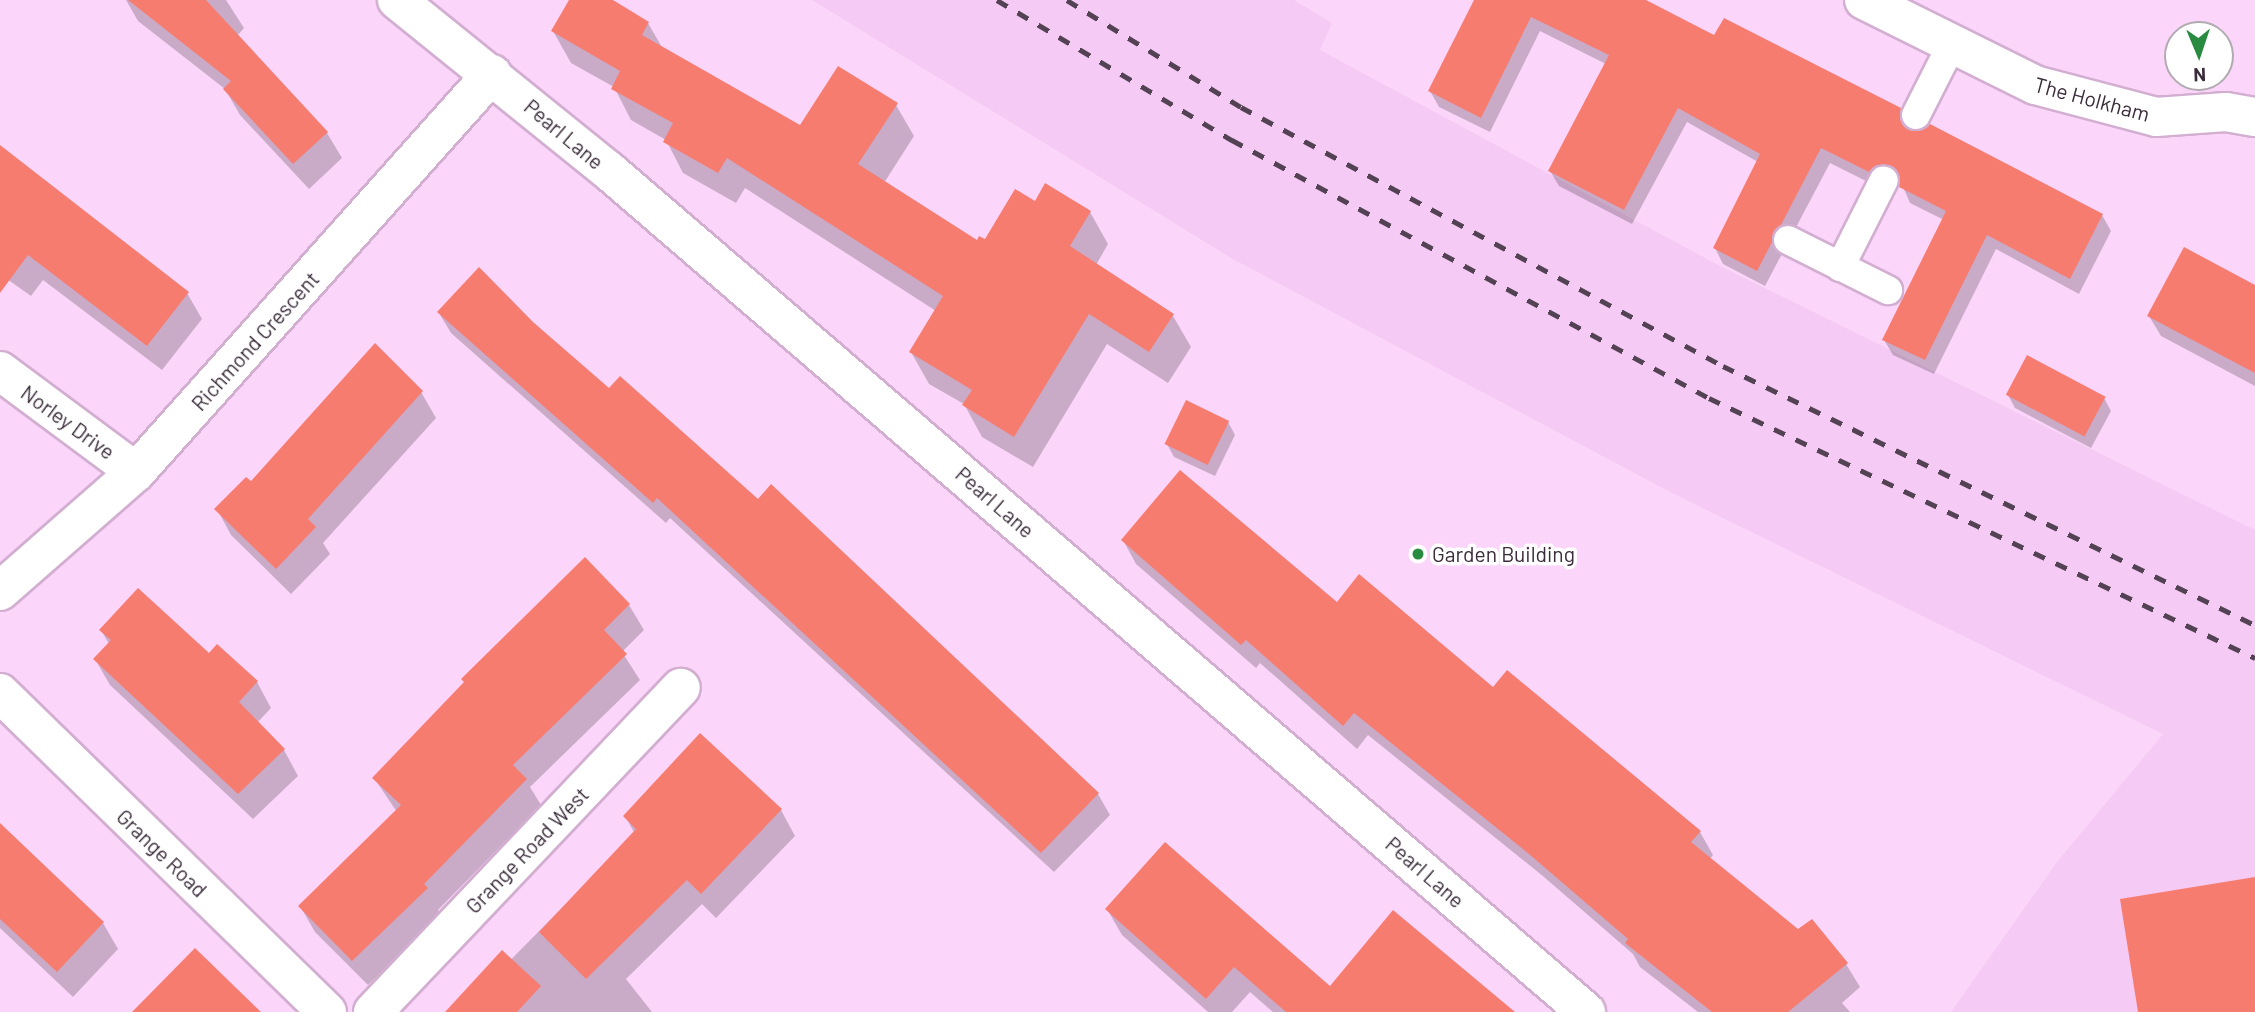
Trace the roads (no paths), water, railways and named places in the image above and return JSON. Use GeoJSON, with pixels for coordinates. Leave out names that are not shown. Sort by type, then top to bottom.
{"type":"FeatureCollection","features":[{"type":"Feature","properties":{"kind":"street","name":"Pearl Lane"},"geometry":{"type":"LineString","coordinates":[[397,0],[492,74],[1586,1012]]}},
{"type":"Feature","properties":{"kind":"street","name":"The Holkham"},"geometry":{"type":"LineString","coordinates":[[1864,0],[2035,85],[2156,117],[2226,112],[2255,117]]}},
{"type":"Feature","properties":{"kind":"street","name":"Richmond Crescent"},"geometry":{"type":"LineString","coordinates":[[0,591],[136,472],[492,74]]}},
{"type":"Feature","properties":{"kind":"street","name":"Norley Drive"},"geometry":{"type":"LineString","coordinates":[[0,371],[136,472]]}},
{"type":"Feature","properties":{"kind":"street","name":"Grange Road West"},"geometry":{"type":"LineString","coordinates":[[373,1012],[681,688]]}},
{"type":"Feature","properties":{"kind":"street","name":"Grange Road"},"geometry":{"type":"LineString","coordinates":[[0,692],[327,1012]]}},
{"type":"Feature","properties":{"kind":"lane"},"geometry":{"type":"LineString","coordinates":[[1916,115],[1952,44]]}},
{"type":"Feature","properties":{"kind":"lane"},"geometry":{"type":"LineString","coordinates":[[1840,267],[1884,180]]}},
{"type":"Feature","properties":{"kind":"lane"},"geometry":{"type":"LineString","coordinates":[[1788,240],[1888,289]]}},
{"type":"Feature","properties":{"kind":"railway"},"geometry":{"type":"LineString","coordinates":[[997,0],[1232,140],[1709,398],[2255,658]]}},
{"type":"Feature","properties":{"kind":"railway"},"geometry":{"type":"LineString","coordinates":[[1067,0],[1241,107],[1723,366],[2255,625]]}},
{"type":"Feature","properties":{"kind":"place","name":"Garden Building"},"geometry":{"type":"Point","coordinates":[1418,554]}}]}
